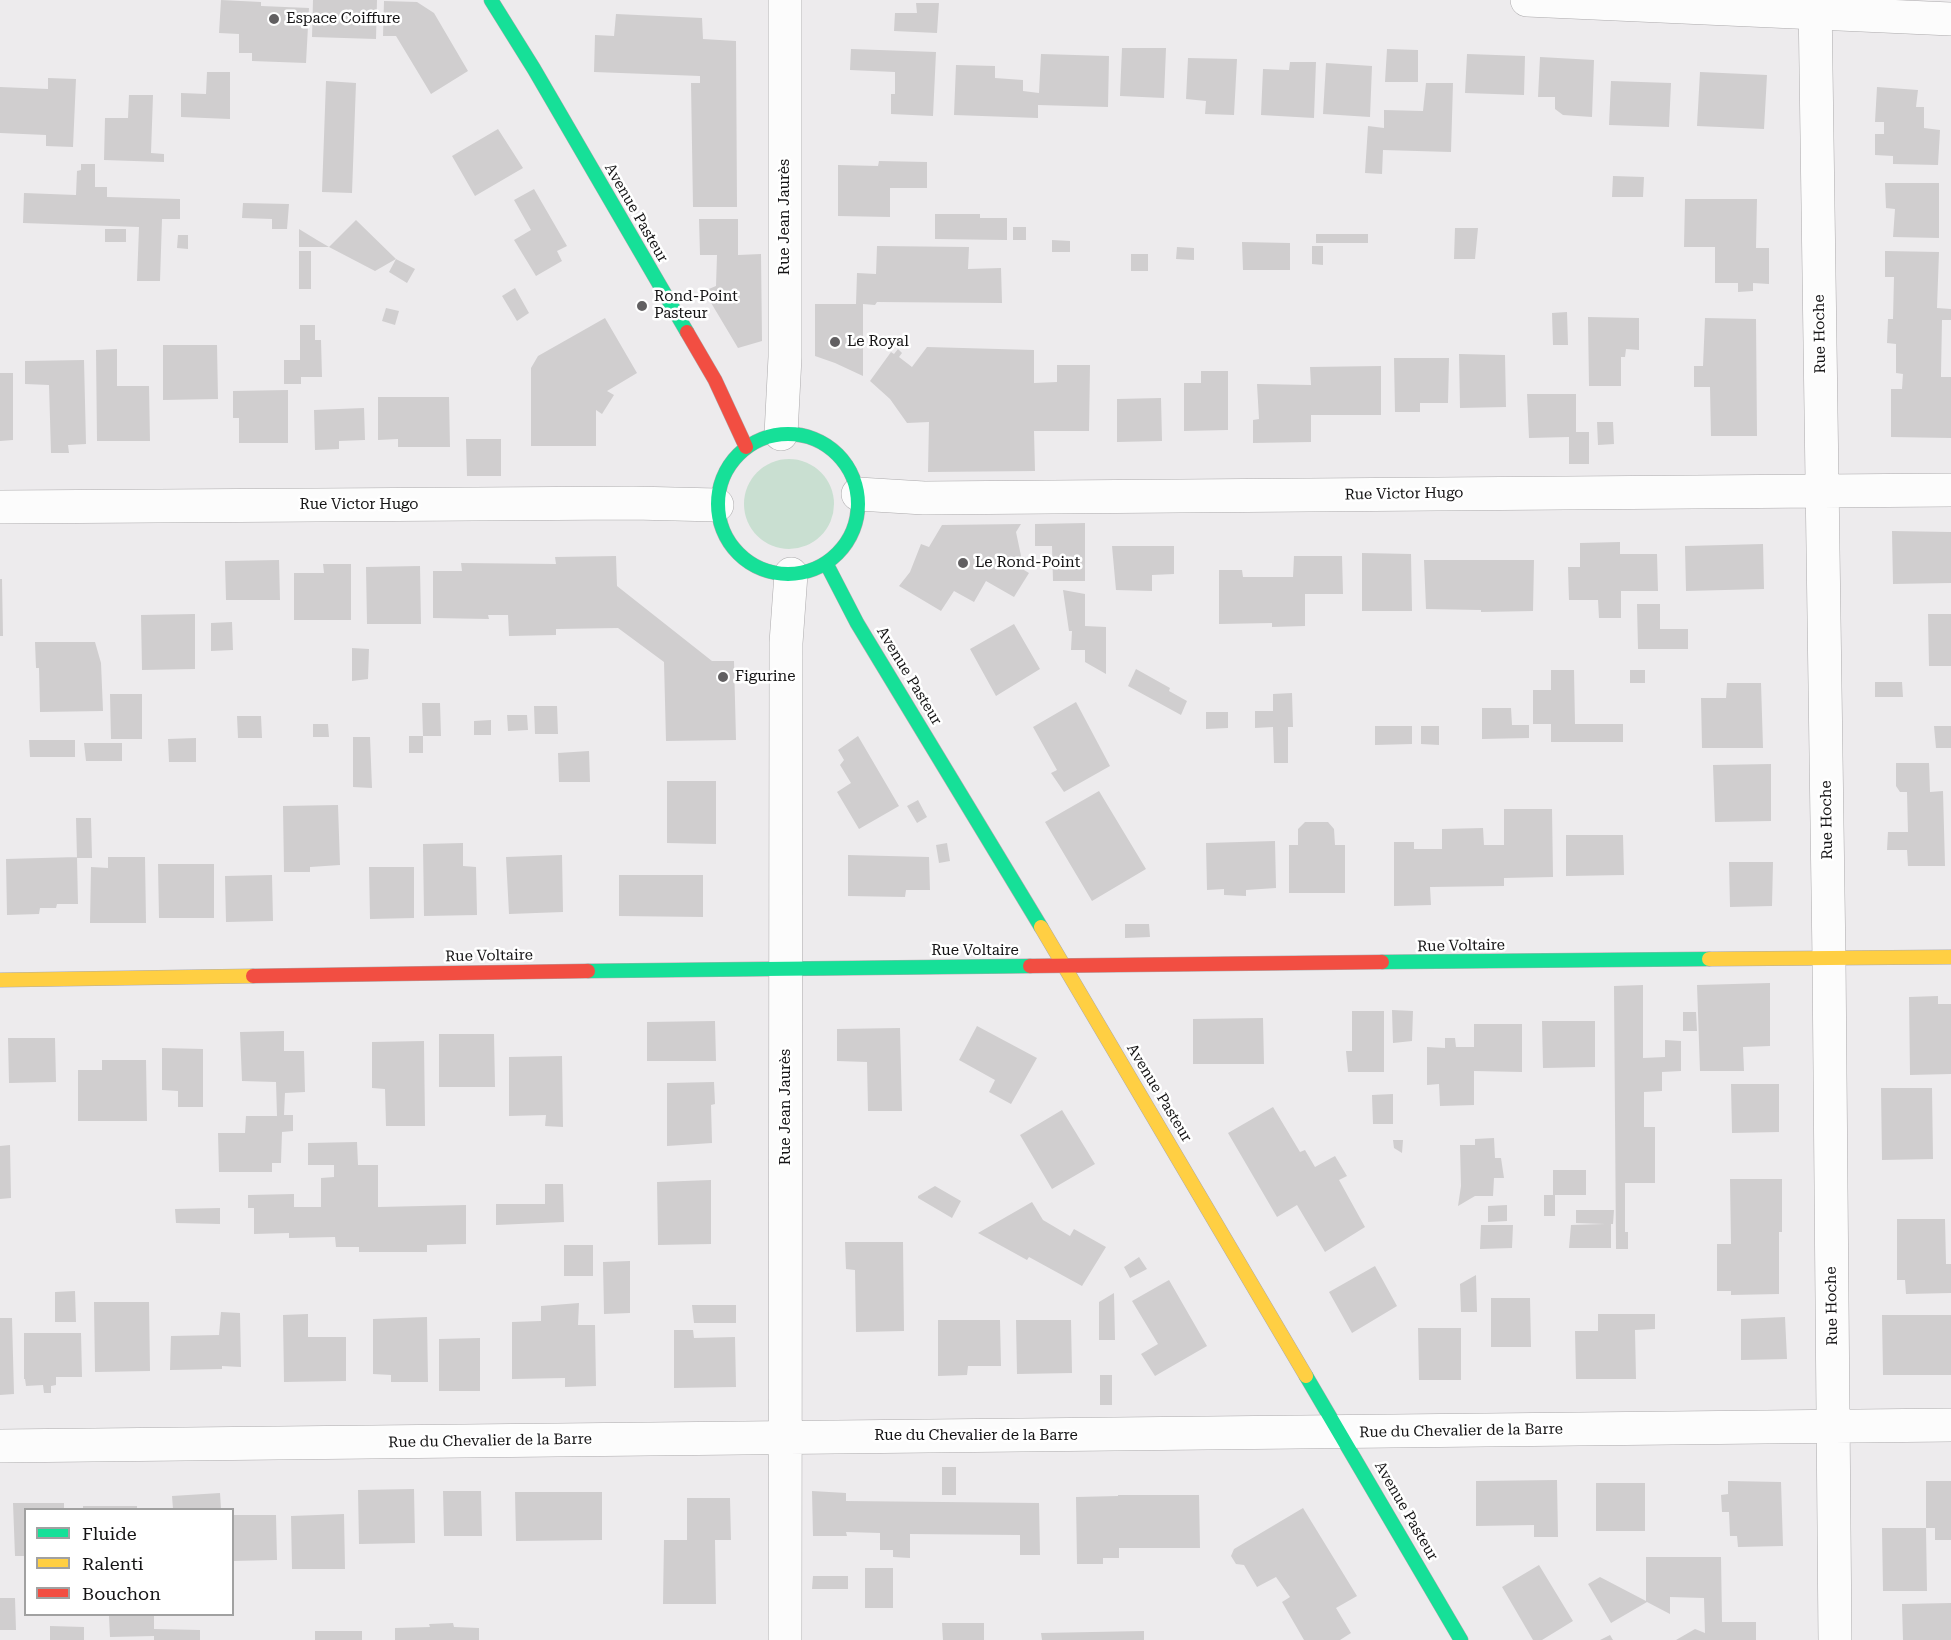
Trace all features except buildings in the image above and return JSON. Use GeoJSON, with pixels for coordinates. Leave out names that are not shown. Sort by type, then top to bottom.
{"type":"FeatureCollection","features":[{"type":"Feature","properties":{"kind":"street","name":"Avenue Pasteur"},"geometry":{"type":"LineString","coordinates":[[491,0],[534,69],[714,380],[746,447]]}},
{"type":"Feature","properties":{"kind":"street","name":"Rue Jean Jaurès"},"geometry":{"type":"LineString","coordinates":[[781,434],[785,357],[786,0]]}},
{"type":"Feature","properties":{"kind":"street"},"geometry":{"type":"LineString","coordinates":[[1527,0],[1815,7],[1951,19]]}},
{"type":"Feature","properties":{"kind":"street","name":"Rue Hoche"},"geometry":{"type":"LineString","coordinates":[[1815,7],[1829,959],[1835,1640]]}},
{"type":"Feature","properties":{"kind":"street"},"geometry":{"type":"LineString","coordinates":[[781,434],[802,434],[823,442],[839,455],[851,473],[858,494],[858,514],[852,533],[841,550],[826,563],[809,571],[791,574],[768,571],[748,562],[732,546],[721,527],[717,505],[720,483],[730,463],[746,447],[763,438],[781,434]]}},
{"type":"Feature","properties":{"kind":"street","name":"Rue Victor Hugo"},"geometry":{"type":"LineString","coordinates":[[858,494],[936,498],[1951,490]]}},
{"type":"Feature","properties":{"kind":"street","name":"Rue Victor Hugo"},"geometry":{"type":"LineString","coordinates":[[0,507],[633,503],[717,505]]}},
{"type":"Feature","properties":{"kind":"street","name":"Avenue Pasteur"},"geometry":{"type":"LineString","coordinates":[[826,563],[858,623],[1065,967],[1461,1640]]}},
{"type":"Feature","properties":{"kind":"street","name":"Rue Jean Jaurès"},"geometry":{"type":"LineString","coordinates":[[785,1640],[786,643],[791,574]]}},
{"type":"Feature","properties":{"kind":"street","name":"Rue Voltaire"},"geometry":{"type":"LineString","coordinates":[[0,980],[786,968],[1951,957]]}},
{"type":"Feature","properties":{"kind":"street","name":"Rue du Chevalier de la Barre"},"geometry":{"type":"LineString","coordinates":[[0,1446],[1951,1425]]}},
{"type":"Feature","properties":{"kind":"green space"},"geometry":{"type":"Polygon","coordinates":[[[789,459],[806,463],[821,472],[830,487],[834,504],[830,521],[821,536],[806,545],[789,549],[772,545],[757,536],[748,521],[744,504],[748,487],[757,472],[772,463],[789,459]]]}},
{"type":"Feature","properties":{"kind":"traffic: fast"},"geometry":{"type":"LineString","coordinates":[[491,0],[534,69],[687,332]]}},
{"type":"Feature","properties":{"kind":"traffic: fast"},"geometry":{"type":"LineString","coordinates":[[788,434],[815,439],[838,454],[853,477],[858,504],[853,531],[838,554],[815,569],[788,574],[761,569],[738,554],[723,531],[718,504],[723,477],[738,454],[761,439],[788,434]]}},
{"type":"Feature","properties":{"kind":"traffic: fast"},"geometry":{"type":"LineString","coordinates":[[826,563],[857,623],[1041,927]]}},
{"type":"Feature","properties":{"kind":"traffic: fast"},"geometry":{"type":"LineString","coordinates":[[1382,962],[1709,959]]}},
{"type":"Feature","properties":{"kind":"traffic: fast"},"geometry":{"type":"LineString","coordinates":[[588,971],[1030,966]]}},
{"type":"Feature","properties":{"kind":"traffic: fast"},"geometry":{"type":"LineString","coordinates":[[1306,1376],[1461,1640]]}},
{"type":"Feature","properties":{"kind":"traffic: slow"},"geometry":{"type":"LineString","coordinates":[[1041,927],[1306,1376]]}},
{"type":"Feature","properties":{"kind":"traffic: slow"},"geometry":{"type":"LineString","coordinates":[[1709,959],[1951,957]]}},
{"type":"Feature","properties":{"kind":"traffic: slow"},"geometry":{"type":"LineString","coordinates":[[0,980],[253,976]]}},
{"type":"Feature","properties":{"kind":"traffic: jam"},"geometry":{"type":"LineString","coordinates":[[687,332],[715,380],[746,447]]}},
{"type":"Feature","properties":{"kind":"traffic: jam"},"geometry":{"type":"LineString","coordinates":[[1030,966],[1382,962]]}},
{"type":"Feature","properties":{"kind":"traffic: jam"},"geometry":{"type":"LineString","coordinates":[[253,976],[588,971]]}},
{"type":"Feature","properties":{"kind":"place","name":"Espace Coiffure"},"geometry":{"type":"Point","coordinates":[274,19]}},
{"type":"Feature","properties":{"kind":"place","name":"Rond-Point Pasteur"},"geometry":{"type":"Point","coordinates":[642,306]}},
{"type":"Feature","properties":{"kind":"place","name":"Le Royal"},"geometry":{"type":"Point","coordinates":[835,342]}},
{"type":"Feature","properties":{"kind":"place","name":"Le Rond-Point"},"geometry":{"type":"Point","coordinates":[963,563]}},
{"type":"Feature","properties":{"kind":"place","name":"Figurine"},"geometry":{"type":"Point","coordinates":[723,677]}}]}
